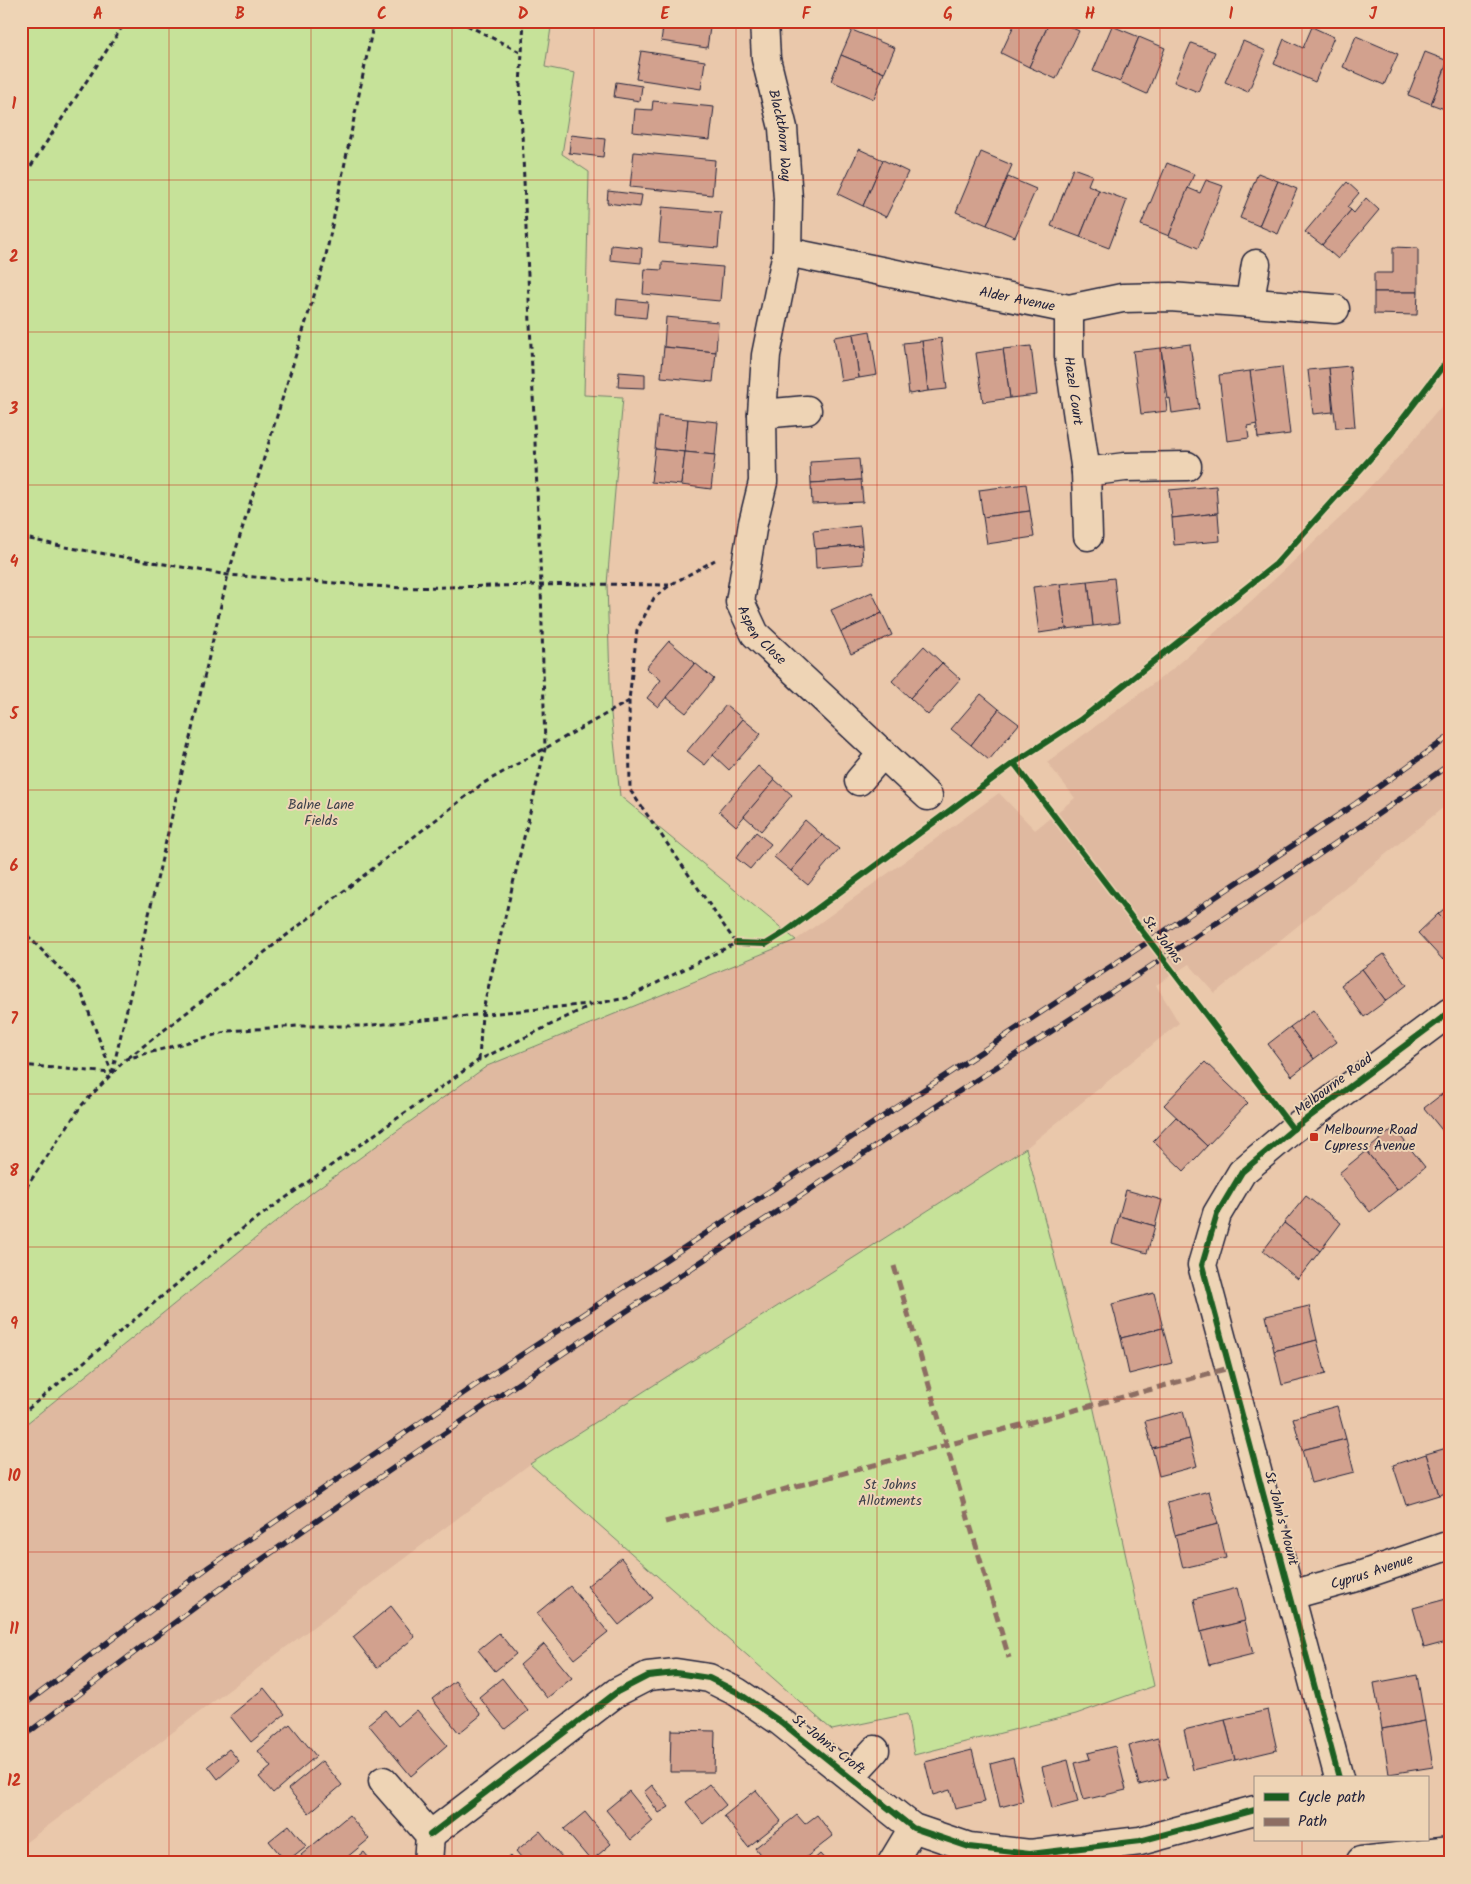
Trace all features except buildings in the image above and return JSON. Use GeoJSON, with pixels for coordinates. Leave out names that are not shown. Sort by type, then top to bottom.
{"type":"FeatureCollection","features":[{"type":"Feature","properties":{"kind":"street","name":"Blackthorn Way"},"geometry":{"type":"LineString","coordinates":[[764,21],[766,59],[783,128],[788,199],[787,252]]}},
{"type":"Feature","properties":{"kind":"street","name":"Alder Avenue"},"geometry":{"type":"LineString","coordinates":[[787,252],[1069,309],[1122,298],[1170,297],[1335,309]]}},
{"type":"Feature","properties":{"kind":"street","name":"Aspen Close"},"geometry":{"type":"LineString","coordinates":[[787,252],[766,356],[762,414],[763,482],[753,523],[740,602],[755,634],[928,796]]}},
{"type":"Feature","properties":{"kind":"street"},"geometry":{"type":"LineString","coordinates":[[1250,302],[1256,264]]}},
{"type":"Feature","properties":{"kind":"street","name":"Hazel Court"},"geometry":{"type":"LineString","coordinates":[[1069,309],[1070,356],[1086,472],[1088,536]]}},
{"type":"Feature","properties":{"kind":"street"},"geometry":{"type":"LineString","coordinates":[[762,414],[807,410]]}},
{"type":"Feature","properties":{"kind":"street"},"geometry":{"type":"LineString","coordinates":[[1086,472],[1125,467],[1187,466]]}},
{"type":"Feature","properties":{"kind":"street"},"geometry":{"type":"LineString","coordinates":[[858,781],[883,753]]}},
{"type":"Feature","properties":{"kind":"street","name":"Melbourne Road"},"geometry":{"type":"LineString","coordinates":[[1202,1265],[1217,1214],[1242,1172],[1293,1129],[1450,1012]]}},
{"type":"Feature","properties":{"kind":"street","name":"St John's Mount"},"geometry":{"type":"LineString","coordinates":[[1202,1265],[1338,1776]]}},
{"type":"Feature","properties":{"kind":"street","name":"Cyprus Avenue"},"geometry":{"type":"LineString","coordinates":[[1291,1596],[1356,1577],[1450,1544]]}},
{"type":"Feature","properties":{"kind":"street","name":"St Johns Croft"},"geometry":{"type":"LineString","coordinates":[[430,1835],[617,1692],[648,1676],[676,1673],[709,1678],[737,1692],[781,1722],[851,1776],[913,1828],[969,1847],[1030,1854],[1140,1842],[1254,1810]]}},
{"type":"Feature","properties":{"kind":"street","name":"St Johns Croft"},"geometry":{"type":"LineString","coordinates":[[851,1776],[875,1750]]}},
{"type":"Feature","properties":{"kind":"street"},"geometry":{"type":"LineString","coordinates":[[383,1781],[430,1835],[428,1863]]}},
{"type":"Feature","properties":{"kind":"street"},"geometry":{"type":"LineString","coordinates":[[892,1863],[913,1828]]}},
{"type":"Feature","properties":{"kind":"street"},"geometry":{"type":"LineString","coordinates":[[1359,1855],[1450,1851]]}},
{"type":"Feature","properties":{"kind":"path"},"geometry":{"type":"LineString","coordinates":[[21,181],[126,21]]}},
{"type":"Feature","properties":{"kind":"path"},"geometry":{"type":"LineString","coordinates":[[112,1074],[228,575],[325,260],[374,21]]}},
{"type":"Feature","properties":{"kind":"path"},"geometry":{"type":"LineString","coordinates":[[458,21],[522,53]]}},
{"type":"Feature","properties":{"kind":"path"},"geometry":{"type":"LineString","coordinates":[[479,1060],[482,1014],[544,748],[541,585],[520,85],[524,21]]}},
{"type":"Feature","properties":{"kind":"path"},"geometry":{"type":"LineString","coordinates":[[21,537],[65,547],[228,575],[402,588],[670,585]]}},
{"type":"Feature","properties":{"kind":"path"},"geometry":{"type":"LineString","coordinates":[[717,559],[670,585],[654,598],[637,630],[629,700],[630,790],[736,943]]}},
{"type":"Feature","properties":{"kind":"path"},"geometry":{"type":"LineString","coordinates":[[21,1194],[81,1106],[126,1059],[482,784],[629,700]]}},
{"type":"Feature","properties":{"kind":"path"},"geometry":{"type":"LineString","coordinates":[[21,928],[80,989],[112,1074]]}},
{"type":"Feature","properties":{"kind":"path"},"geometry":{"type":"LineString","coordinates":[[126,1059],[229,1031],[297,1026],[363,1026],[593,1004],[627,998],[736,943],[744,943]]}},
{"type":"Feature","properties":{"kind":"path"},"geometry":{"type":"LineString","coordinates":[[21,1415],[242,1229],[479,1060],[593,1004]]}},
{"type":"Feature","properties":{"kind":"path"},"geometry":{"type":"LineString","coordinates":[[21,1066],[112,1074]]}},
{"type":"Feature","properties":{"kind":"shaded area"},"geometry":{"type":"Polygon","coordinates":[[[1450,396],[1450,802],[1215,993],[1189,964],[1156,985],[1179,1023],[1026,1148],[530,1464],[21,1846],[21,1428],[314,1191],[487,1066],[796,940],[999,793],[1035,830],[1075,798],[1047,762],[1173,669],[1250,602],[1342,516],[1405,450],[1450,396]]]}},
{"type":"Feature","properties":{"kind":"green space","name":"Balne Lane Fields"},"geometry":{"type":"Polygon","coordinates":[[[21,21],[552,21],[545,67],[575,73],[562,154],[589,172],[584,395],[623,397],[607,584],[611,714],[620,796],[796,940],[487,1066],[314,1191],[21,1428],[21,21]]]}},
{"type":"Feature","properties":{"kind":"green space","name":"St Johns Allotments"},"geometry":{"type":"Polygon","coordinates":[[[1026,1148],[1093,1405],[1154,1686],[1076,1714],[914,1755],[907,1714],[832,1730],[530,1464],[1026,1148]]]}},
{"type":"Feature","properties":{"kind":"railway"},"geometry":{"type":"LineString","coordinates":[[21,1707],[210,1566],[474,1386],[1163,932],[1355,804],[1450,736]]}},
{"type":"Feature","properties":{"kind":"railway"},"geometry":{"type":"LineString","coordinates":[[21,1738],[223,1587],[450,1429],[1298,869],[1450,764]]}},
{"type":"Feature","properties":{"kind":"marked path"},"geometry":{"type":"LineString","coordinates":[[894,1266],[1009,1658]]}},
{"type":"Feature","properties":{"kind":"marked path"},"geometry":{"type":"LineString","coordinates":[[665,1522],[1229,1368]]}},
{"type":"Feature","properties":{"kind":"cycle path"},"geometry":{"type":"LineString","coordinates":[[736,943],[766,944],[787,931],[1014,763],[1080,720],[1276,564],[1385,442],[1450,357]]}},
{"type":"Feature","properties":{"kind":"cycle path","name":"St. Johns"},"geometry":{"type":"LineString","coordinates":[[1014,763],[1293,1129]]}},
{"type":"Feature","properties":{"kind":"cycle path"},"geometry":{"type":"LineString","coordinates":[[1338,1776],[1202,1265],[1217,1214],[1242,1172],[1293,1129],[1450,1012]]}},
{"type":"Feature","properties":{"kind":"cycle path"},"geometry":{"type":"LineString","coordinates":[[430,1835],[617,1692],[648,1676],[676,1673],[709,1678],[737,1692],[781,1722],[913,1828],[969,1847],[1030,1854],[1140,1841],[1254,1810]]}},
{"type":"Feature","properties":{"kind":"place","name":"Melbourne Road Cypress Avenue"},"geometry":{"type":"Point","coordinates":[1314,1137]}}]}
